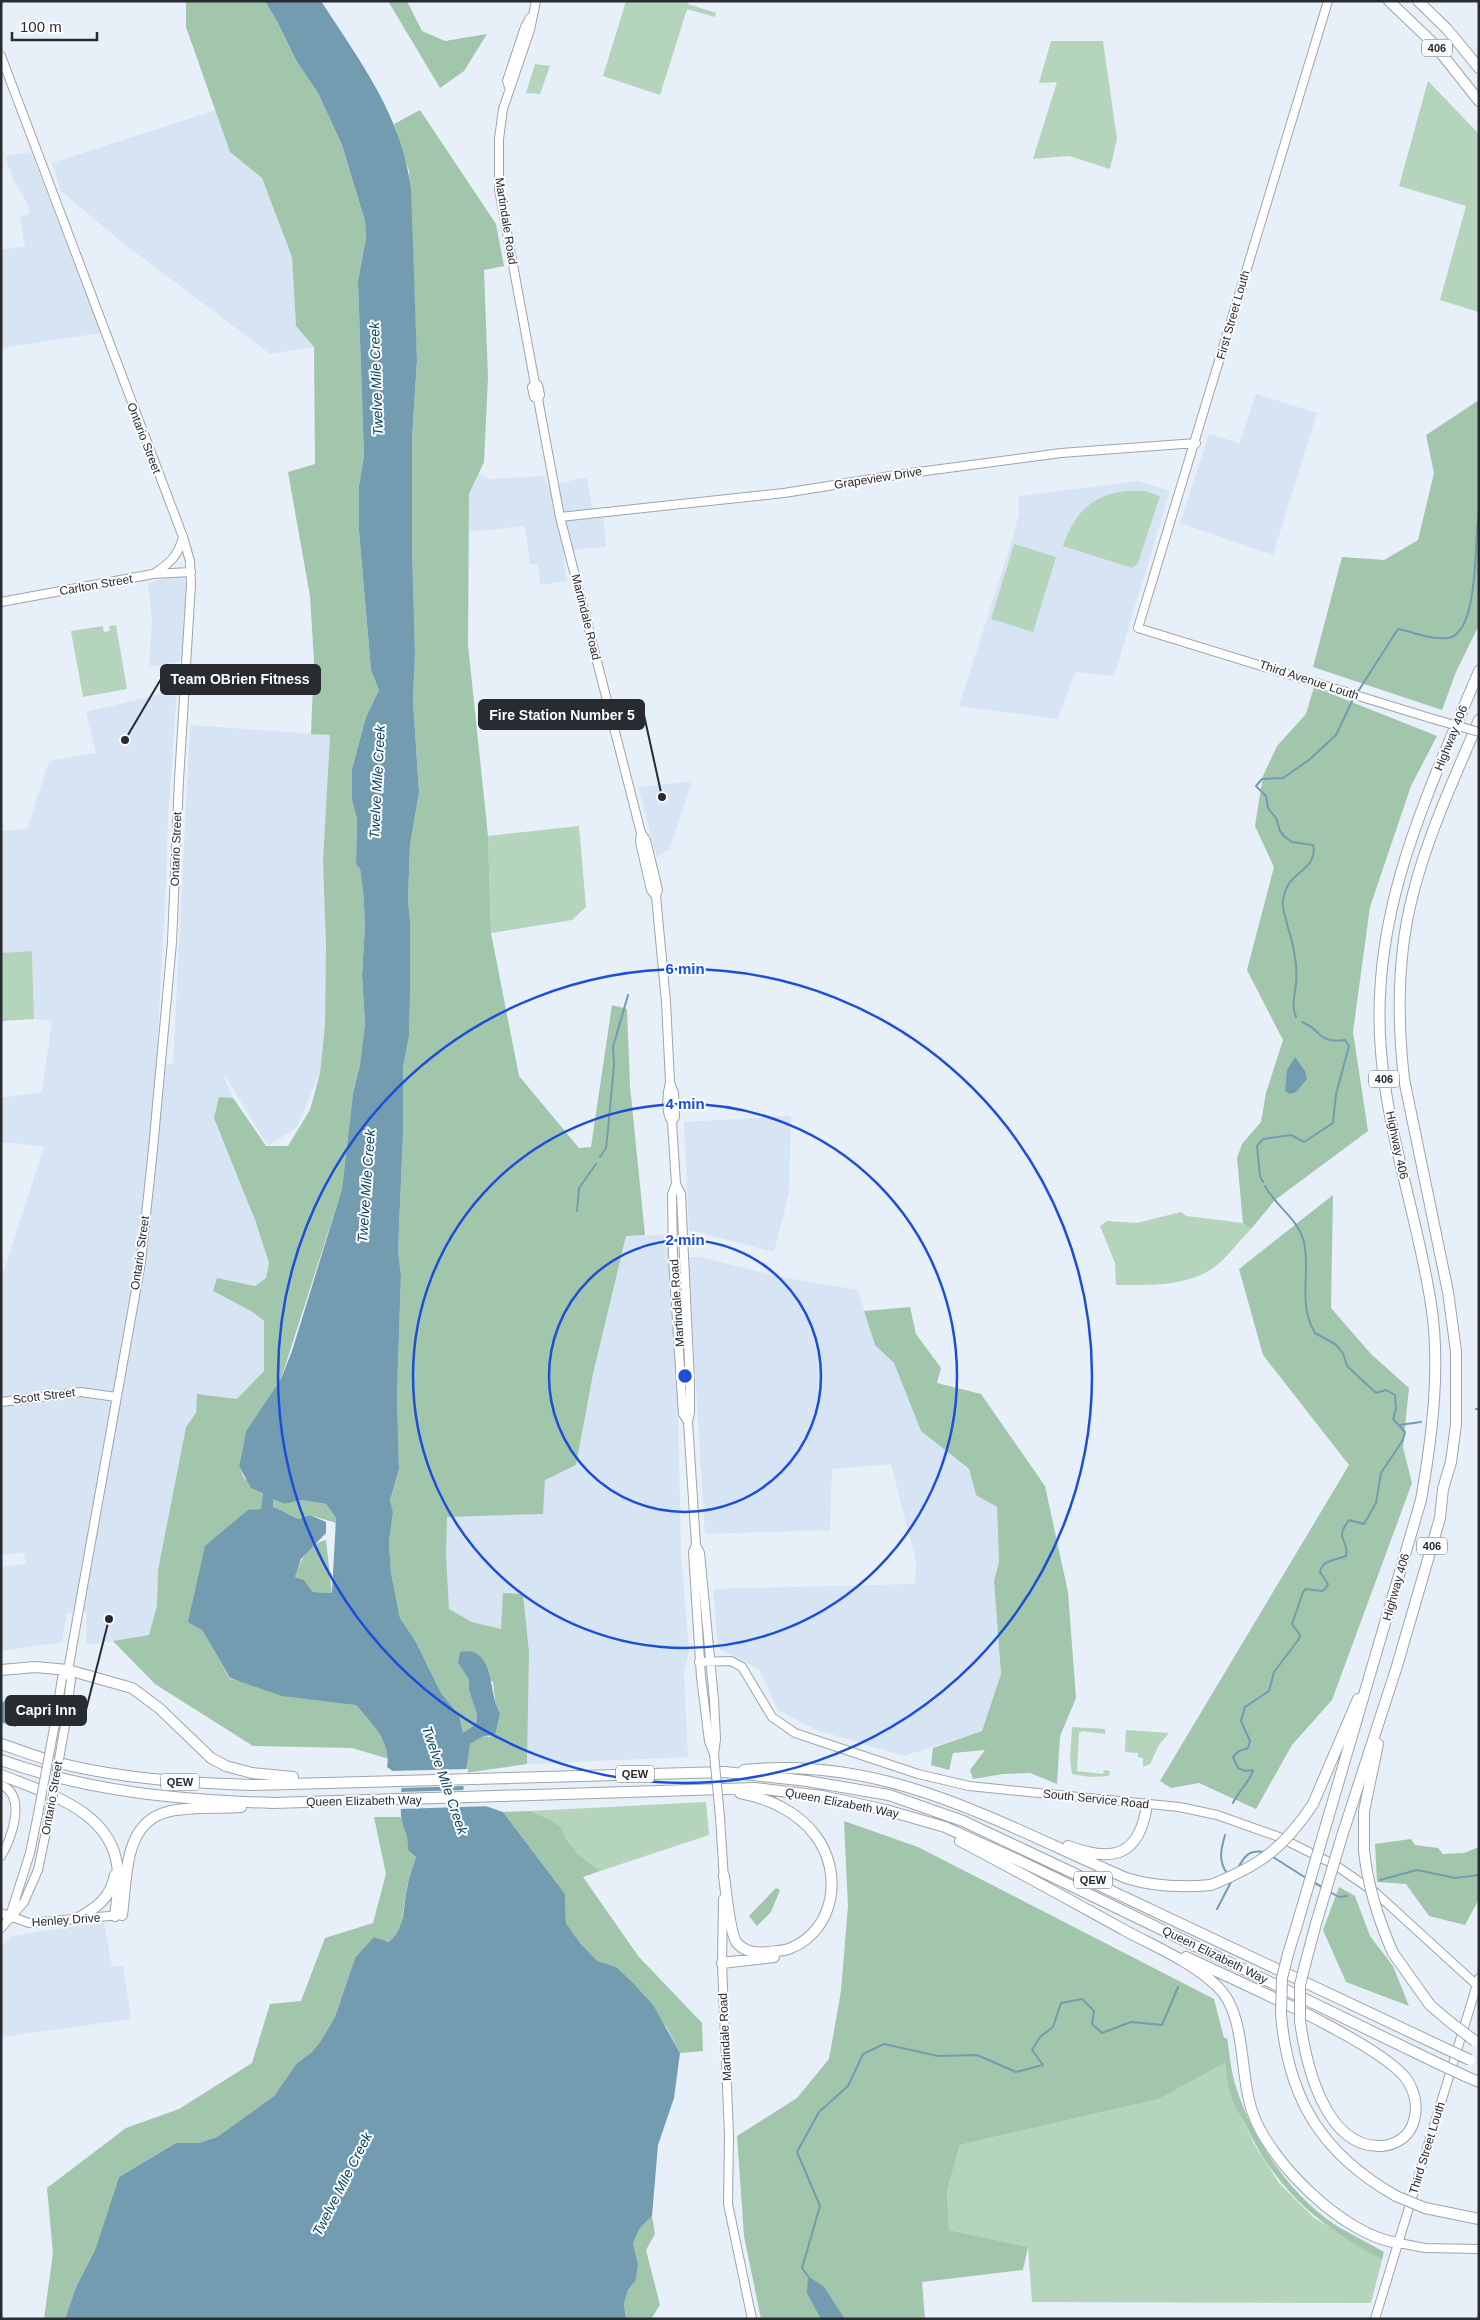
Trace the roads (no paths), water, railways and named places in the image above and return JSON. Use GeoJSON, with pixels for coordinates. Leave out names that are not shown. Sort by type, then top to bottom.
{"type":"FeatureCollection","features":[{"type":"Feature","properties":{"kind":"highway","name":"406"},"geometry":{"type":"LineString","coordinates":[[1389,1],[1433,43],[1479,101]]}},
{"type":"Feature","properties":{"kind":"highway","name":"406"},"geometry":{"type":"LineString","coordinates":[[1418,1],[1447,29],[1479,68]]}},
{"type":"Feature","properties":{"kind":"highway","name":"Highway 406"},"geometry":{"type":"LineString","coordinates":[[1385,1628],[1422,1500],[1428,1458],[1434,1382],[1432,1305],[1392,1121],[1383,1069],[1380,1024],[1381,965],[1392,899],[1405,853],[1479,671]]}},
{"type":"Feature","properties":{"kind":"highway","name":"Highway 406"},"geometry":{"type":"LineString","coordinates":[[1397,1666],[1440,1518],[1443,1489],[1451,1462],[1456,1424],[1457,1377],[1448,1292],[1404,1079],[1400,1046],[1401,964],[1413,894],[1426,851],[1479,720]]}},
{"type":"Feature","properties":{"kind":"highway"},"geometry":{"type":"LineString","coordinates":[[725,1772],[771,1767],[846,1773],[936,1794],[1001,1821],[1126,1878],[1150,1886],[1178,1888],[1211,1886],[1250,1868],[1275,1851],[1298,1826],[1312,1804],[1355,1708],[1385,1628]]}},
{"type":"Feature","properties":{"kind":"highway"},"geometry":{"type":"LineString","coordinates":[[1385,1628],[1282,1978],[1281,2014],[1284,2044],[1293,2082],[1316,2126],[1354,2169],[1396,2196],[1425,2208],[1479,2219]]}},
{"type":"Feature","properties":{"kind":"highway"},"geometry":{"type":"LineString","coordinates":[[1125,1931],[1312,2018],[1390,2063],[1408,2082],[1417,2101],[1416,2116],[1404,2138],[1388,2145],[1370,2146],[1356,2142],[1344,2132],[1324,2104],[1313,2081],[1305,2058],[1300,2021],[1300,1985],[1315,1926],[1397,1666]]}},
{"type":"Feature","properties":{"kind":"highway"},"geometry":{"type":"LineString","coordinates":[[1397,1666],[1364,1812],[1364,1851],[1367,1880],[1393,1953],[1430,2005],[1477,2043]]}},
{"type":"Feature","properties":{"kind":"highway"},"geometry":{"type":"LineString","coordinates":[[1,1670],[35,1667],[68,1670],[132,1688],[159,1708],[211,1758],[226,1766],[277,1776],[364,1781]]}},
{"type":"Feature","properties":{"kind":"highway","name":"Queen Elizabeth Way"},"geometry":{"type":"LineString","coordinates":[[1,1744],[63,1764],[193,1784],[252,1785],[725,1772],[807,1781],[889,1795],[963,1820],[1121,1893],[1474,2062]]}},
{"type":"Feature","properties":{"kind":"highway","name":"Queen Elizabeth Way"},"geometry":{"type":"LineString","coordinates":[[1,1760],[68,1780],[116,1791],[169,1798],[273,1803],[755,1788],[807,1794],[886,1810],[945,1827],[1018,1860],[1479,2082]]}},
{"type":"Feature","properties":{"kind":"highway"},"geometry":{"type":"LineString","coordinates":[[1,1775],[79,1808],[104,1832],[114,1854],[118,1870],[119,1915]]}},
{"type":"Feature","properties":{"kind":"highway"},"geometry":{"type":"LineString","coordinates":[[712,1789],[758,1796],[774,1803],[807,1826],[824,1850],[833,1882],[827,1913],[816,1930],[800,1944],[785,1950],[777,1956],[722,1963]]}},
{"type":"Feature","properties":{"kind":"highway"},"geometry":{"type":"LineString","coordinates":[[119,1915],[131,1848],[142,1828],[149,1821],[159,1815],[175,1811],[273,1803]]}},
{"type":"Feature","properties":{"kind":"highway"},"geometry":{"type":"LineString","coordinates":[[1001,1821],[1079,1850],[1105,1854],[1128,1848],[1137,1840],[1142,1830],[1146,1804]]}},
{"type":"Feature","properties":{"kind":"highway"},"geometry":{"type":"LineString","coordinates":[[886,1810],[952,1836],[1192,1968],[1217,1986],[1230,2002],[1252,2112],[1264,2133],[1301,2186],[1345,2220],[1372,2235],[1399,2243]]}},
{"type":"Feature","properties":{"kind":"highway"},"geometry":{"type":"LineString","coordinates":[[77,1919],[94,1909],[107,1896],[114,1876],[114,1854]]}},
{"type":"Feature","properties":{"kind":"highway"},"geometry":{"type":"LineString","coordinates":[[724,1876],[732,1933],[737,1943],[756,1953],[785,1950]]}},
{"type":"Feature","properties":{"kind":"main road","name":"Martindale Road"},"geometry":{"type":"LineString","coordinates":[[536,1],[530,30],[503,109],[499,139],[500,189],[535,384],[538,385],[540,395],[538,399],[560,517],[640,832],[646,840],[658,890],[656,896],[665,991],[670,1082],[674,1093],[675,1117],[672,1122],[676,1184],[672,1194],[683,1414],[688,1422],[696,1545],[700,1553],[710,1662],[716,1740],[714,1754],[724,1876],[722,1963],[729,2135],[728,2204],[752,2319]]}},
{"type":"Feature","properties":{"kind":"main road","name":"First Street Louth"},"geometry":{"type":"LineString","coordinates":[[1138,628],[1196,443],[1251,253],[1328,1]]}},
{"type":"Feature","properties":{"kind":"main road","name":"Ontario Street"},"geometry":{"type":"LineString","coordinates":[[1,56],[37,146],[106,338],[183,537],[192,572],[179,780],[172,942],[140,1262],[68,1670],[62,1678],[30,1853],[10,1918]]}},
{"type":"Feature","properties":{"kind":"main road","name":"Grapeview Drive"},"geometry":{"type":"LineString","coordinates":[[560,517],[784,493],[903,474],[1061,453],[1196,443]]}},
{"type":"Feature","properties":{"kind":"main road"},"geometry":{"type":"LineString","coordinates":[[153,574],[172,562],[179,551],[183,537]]}},
{"type":"Feature","properties":{"kind":"main road","name":"Carlton Street"},"geometry":{"type":"LineString","coordinates":[[1,602],[153,574],[192,572]]}},
{"type":"Feature","properties":{"kind":"main road","name":"Third Avenue Louth"},"geometry":{"type":"LineString","coordinates":[[1138,628],[1479,732]]}},
{"type":"Feature","properties":{"kind":"main road","name":"Scott Street"},"geometry":{"type":"LineString","coordinates":[[1,1402],[81,1392],[116,1398]]}},
{"type":"Feature","properties":{"kind":"main road","name":"Martindale Road"},"geometry":{"type":"LineString","coordinates":[[696,1545],[693,1552],[699,1662],[709,1742],[714,1754]]}},
{"type":"Feature","properties":{"kind":"main road","name":"South Service Road"},"geometry":{"type":"LineString","coordinates":[[699,1662],[731,1661],[742,1667],[772,1717],[789,1729],[815,1741],[918,1774],[969,1786],[1179,1807],[1217,1815],[1279,1836],[1311,1852],[1376,1893],[1478,1983]]}},
{"type":"Feature","properties":{"kind":"main road","name":"Ontario Street"},"geometry":{"type":"LineString","coordinates":[[1,1928],[24,1902],[38,1870],[65,1725],[71,1679],[68,1670]]}},
{"type":"Feature","properties":{"kind":"main road"},"geometry":{"type":"LineString","coordinates":[[1,1786],[9,1788],[14,1795],[15,1806],[10,1838],[1,1856]]}},
{"type":"Feature","properties":{"kind":"main road","name":"Henley Drive"},"geometry":{"type":"LineString","coordinates":[[1,1913],[10,1918],[29,1923],[119,1915]]}},
{"type":"Feature","properties":{"kind":"main road","name":"Third Street Louth"},"geometry":{"type":"LineString","coordinates":[[1376,2319],[1478,1983]]}},
{"type":"Feature","properties":{"kind":"main road"},"geometry":{"type":"LineString","coordinates":[[1399,2243],[1425,2248],[1479,2249]]}},
{"type":"Feature","properties":{"kind":"water","name":"Twelve Mile Creek"},"geometry":{"type":"Polygon","coordinates":[[[265,1],[321,1],[364,67],[389,114],[399,138],[411,190],[417,361],[412,439],[412,547],[415,654],[413,701],[419,792],[410,845],[408,900],[410,920],[409,1036],[403,1067],[403,1134],[398,1251],[401,1275],[397,1395],[399,1469],[390,1501],[393,1512],[389,1542],[391,1573],[400,1618],[416,1642],[441,1693],[459,1715],[463,1733],[476,1724],[477,1715],[469,1690],[469,1680],[458,1663],[460,1652],[472,1652],[480,1656],[489,1673],[496,1705],[500,1713],[495,1735],[484,1736],[470,1744],[462,1798],[503,1812],[565,1894],[566,1923],[580,1943],[597,1961],[616,1967],[653,2005],[680,2053],[674,2098],[658,2145],[652,2216],[640,2228],[633,2243],[638,2264],[636,2280],[628,2290],[624,2304],[626,2319],[65,2319],[76,2287],[95,2250],[119,2177],[176,2143],[199,2143],[217,2137],[274,2096],[297,2063],[312,2052],[320,2042],[335,2017],[355,1958],[374,1937],[388,1942],[398,1931],[403,1918],[408,1884],[416,1857],[408,1850],[402,1820],[400,1776],[387,1767],[386,1749],[379,1733],[356,1705],[282,1696],[230,1678],[202,1630],[188,1622],[205,1546],[248,1510],[261,1509],[263,1493],[251,1488],[239,1466],[246,1431],[281,1379],[292,1351],[342,1189],[353,1093],[360,1065],[365,1023],[362,976],[365,924],[360,869],[356,864],[357,819],[352,800],[352,769],[366,717],[379,690],[371,670],[359,531],[359,486],[364,456],[358,281],[366,238],[365,221],[342,145],[318,93],[297,62],[265,1]],[[273,1499],[273,1507],[295,1518],[299,1519],[310,1515],[326,1522],[326,1533],[301,1559],[295,1577],[304,1580],[313,1592],[332,1593],[336,1518],[326,1504],[302,1500],[285,1504],[273,1499]]]}},
{"type":"Feature","properties":{"kind":"water"},"geometry":{"type":"Polygon","coordinates":[[[1295,1057],[1305,1071],[1307,1079],[1296,1092],[1290,1094],[1285,1091],[1287,1070],[1295,1057]]]}},
{"type":"Feature","properties":{"kind":"water"},"geometry":{"type":"Polygon","coordinates":[[[27,1695],[19,1724],[15,1727],[1,1722],[1,1703],[12,1697],[27,1695]]]}},
{"type":"Feature","properties":{"kind":"water"},"geometry":{"type":"Polygon","coordinates":[[[808,2276],[824,2287],[845,2319],[821,2319],[807,2293],[808,2276]]]}},
{"type":"Feature","properties":{"kind":"waterway"},"geometry":{"type":"LineString","coordinates":[[1357,693],[1398,629],[1429,637],[1442,638],[1448,638],[1458,632],[1466,620],[1471,603],[1479,511]]}},
{"type":"Feature","properties":{"kind":"waterway"},"geometry":{"type":"LineString","coordinates":[[1296,1017],[1294,1004],[1296,963],[1283,904],[1290,882],[1311,861],[1314,851],[1313,845],[1292,842],[1285,837],[1280,831],[1276,818],[1268,808],[1266,796],[1256,786],[1262,779],[1283,778],[1309,760],[1336,735],[1354,697]]}},
{"type":"Feature","properties":{"kind":"waterway"},"geometry":{"type":"LineString","coordinates":[[600,1157],[606,1148],[614,1064],[613,1047],[628,995]]}},
{"type":"Feature","properties":{"kind":"waterway"},"geometry":{"type":"LineString","coordinates":[[1263,1182],[1260,1176],[1257,1146],[1263,1139],[1291,1135],[1304,1142],[1333,1123],[1336,1094],[1349,1046],[1345,1040],[1336,1041],[1325,1038],[1302,1022]]}},
{"type":"Feature","properties":{"kind":"waterway"},"geometry":{"type":"LineString","coordinates":[[577,1211],[579,1188],[596,1164]]}},
{"type":"Feature","properties":{"kind":"waterway"},"geometry":{"type":"LineString","coordinates":[[1233,1803],[1250,1778],[1253,1770],[1245,1771],[1238,1768],[1233,1757],[1239,1751],[1248,1748],[1250,1741],[1241,1721],[1245,1707],[1269,1691],[1274,1672],[1299,1639],[1300,1635],[1292,1624],[1303,1592],[1306,1589],[1322,1591],[1326,1588],[1328,1584],[1320,1572],[1321,1568],[1330,1561],[1346,1556],[1347,1550],[1342,1536],[1344,1527],[1349,1520],[1364,1524],[1376,1503],[1381,1473],[1403,1440],[1405,1432],[1393,1419],[1396,1409],[1395,1395],[1386,1390],[1376,1393],[1347,1366],[1343,1353],[1335,1344],[1315,1333],[1310,1322],[1305,1299],[1306,1254],[1304,1242],[1297,1226],[1265,1186]]}},
{"type":"Feature","properties":{"kind":"waterway"},"geometry":{"type":"LineString","coordinates":[[1399,1425],[1421,1422]]}},
{"type":"Feature","properties":{"kind":"waterway"},"geometry":{"type":"LineString","coordinates":[[1225,1835],[1221,1859],[1227,1873]]}},
{"type":"Feature","properties":{"kind":"waterway"},"geometry":{"type":"LineString","coordinates":[[1238,1868],[1248,1854],[1264,1852]]}},
{"type":"Feature","properties":{"kind":"waterway"},"geometry":{"type":"LineString","coordinates":[[1273,1857],[1306,1878]]}},
{"type":"Feature","properties":{"kind":"waterway"},"geometry":{"type":"LineString","coordinates":[[1380,1880],[1417,1870],[1455,1878],[1479,1875]]}},
{"type":"Feature","properties":{"kind":"waterway"},"geometry":{"type":"LineString","coordinates":[[1217,1909],[1232,1880]]}},
{"type":"Feature","properties":{"kind":"waterway"},"geometry":{"type":"LineString","coordinates":[[1313,1882],[1324,1888]]}},
{"type":"Feature","properties":{"kind":"waterway"},"geometry":{"type":"LineString","coordinates":[[1330,1892],[1339,1897],[1347,1896]]}},
{"type":"Feature","properties":{"kind":"waterway"},"geometry":{"type":"LineString","coordinates":[[808,2276],[802,2268],[820,2206],[797,2152],[819,2112],[848,2086],[863,2054],[884,2044],[938,2056],[977,2055],[1016,2072],[1043,2065],[1032,2050],[1040,2037],[1053,2027],[1061,2003],[1082,1999],[1094,2011],[1092,2024],[1102,2033],[1131,2022],[1162,2025],[1178,1987]]}},
{"type":"Feature","properties":{"kind":"place","name":"Team OBrien Fitness"},"geometry":{"type":"Point","coordinates":[125,740]}},
{"type":"Feature","properties":{"kind":"place","name":"Fire Station Number 5"},"geometry":{"type":"Point","coordinates":[662,797]}},
{"type":"Feature","properties":{"kind":"place","name":"Capri Inn"},"geometry":{"type":"Point","coordinates":[109,1619]}}]}
